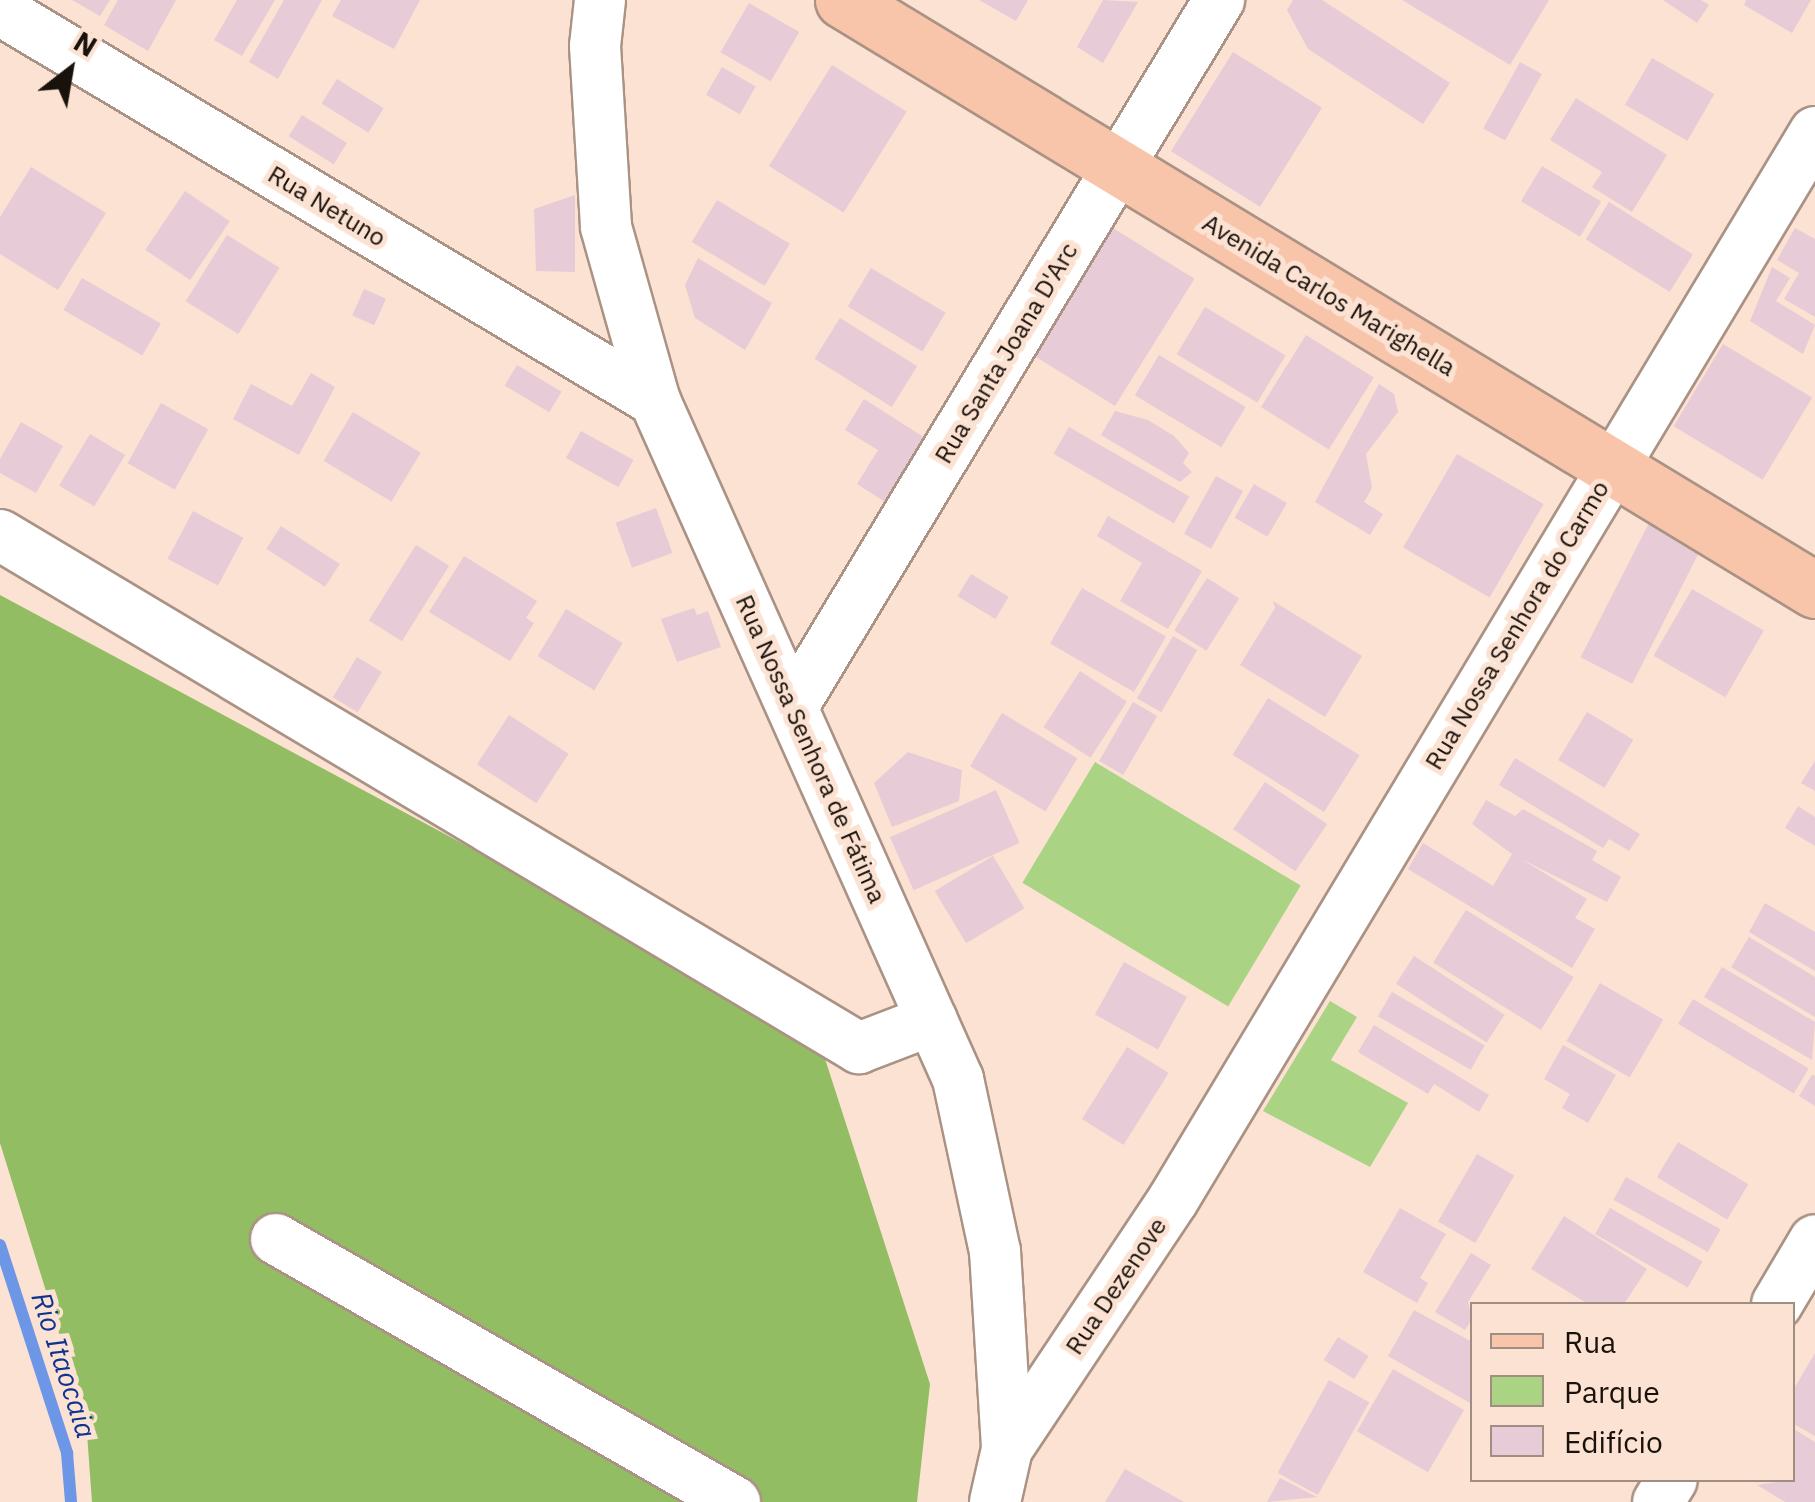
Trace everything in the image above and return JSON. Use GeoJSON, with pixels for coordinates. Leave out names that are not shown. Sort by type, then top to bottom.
{"type":"FeatureCollection","features":[{"type":"Feature","properties":{"kind":"main road","name":"Avenida Carlos Marighella"},"geometry":{"type":"LineString","coordinates":[[843,0],[1815,590]]}},
{"type":"Feature","properties":{"kind":"street","name":"Rua Nossa Senhora de Fátima"},"geometry":{"type":"LineString","coordinates":[[600,0],[595,46],[606,227],[655,401],[958,1079],[995,1251],[1008,1450],[995,1502]]}},
{"type":"Feature","properties":{"kind":"street","name":"Rua Santa Joana D'Arc"},"geometry":{"type":"LineString","coordinates":[[793,706],[1219,0]]}},
{"type":"Feature","properties":{"kind":"street","name":"Rua Netuno"},"geometry":{"type":"LineString","coordinates":[[0,10],[655,401]]}},
{"type":"Feature","properties":{"kind":"street","name":"Rua Nossa Senhora do Carmo"},"geometry":{"type":"LineString","coordinates":[[1220,1120],[1815,132]]}},
{"type":"Feature","properties":{"kind":"street"},"geometry":{"type":"LineString","coordinates":[[0,535],[859,1048],[932,1020]]}},
{"type":"Feature","properties":{"kind":"street","name":"Rua Dezenove"},"geometry":{"type":"LineString","coordinates":[[1008,1450],[1220,1120]]}},
{"type":"Feature","properties":{"kind":"street"},"geometry":{"type":"LineString","coordinates":[[276,1239],[735,1502]]}},
{"type":"Feature","properties":{"kind":"street"},"geometry":{"type":"LineString","coordinates":[[1778,1302],[1815,1240]]}},
{"type":"Feature","properties":{"kind":"green space"},"geometry":{"type":"Polygon","coordinates":[[[0,595],[817,1034],[930,1384],[917,1502],[92,1502],[86,1420],[0,1143],[0,595]]]}},
{"type":"Feature","properties":{"kind":"green space"},"geometry":{"type":"Polygon","coordinates":[[[1095,762],[1301,886],[1228,1006],[1022,883],[1095,762]]]}},
{"type":"Feature","properties":{"kind":"green space"},"geometry":{"type":"Polygon","coordinates":[[[1330,1001],[1357,1017],[1331,1060],[1408,1103],[1370,1167],[1263,1111],[1330,1001]]]}},
{"type":"Feature","properties":{"kind":"building"},"geometry":{"type":"Polygon","coordinates":[[[72,0],[110,0],[100,16],[72,0]]]}},
{"type":"Feature","properties":{"kind":"building"},"geometry":{"type":"Polygon","coordinates":[[[118,0],[176,0],[148,51],[104,25],[118,0]]]}},
{"type":"Feature","properties":{"kind":"building"},"geometry":{"type":"Polygon","coordinates":[[[237,0],[275,0],[242,56],[214,40],[237,0]]]}},
{"type":"Feature","properties":{"kind":"building"},"geometry":{"type":"Polygon","coordinates":[[[284,0],[322,0],[278,79],[249,62],[284,0]]]}},
{"type":"Feature","properties":{"kind":"building"},"geometry":{"type":"Polygon","coordinates":[[[341,0],[420,0],[394,49],[332,16],[341,0]]]}},
{"type":"Feature","properties":{"kind":"building"},"geometry":{"type":"Polygon","coordinates":[[[979,0],[1028,0],[1016,21],[979,0]]]}},
{"type":"Feature","properties":{"kind":"building"},"geometry":{"type":"Polygon","coordinates":[[[1103,0],[1138,2],[1103,63],[1077,47],[1103,0]]]}},
{"type":"Feature","properties":{"kind":"building"},"geometry":{"type":"Polygon","coordinates":[[[1293,0],[1322,0],[1450,83],[1423,124],[1308,49],[1287,10],[1293,0]]]}},
{"type":"Feature","properties":{"kind":"building"},"geometry":{"type":"Polygon","coordinates":[[[1402,0],[1549,0],[1510,65],[1402,0]]]}},
{"type":"Feature","properties":{"kind":"building"},"geometry":{"type":"Polygon","coordinates":[[[1663,0],[1701,0],[1709,5],[1697,23],[1663,0]]]}},
{"type":"Feature","properties":{"kind":"building"},"geometry":{"type":"Polygon","coordinates":[[[1746,0],[1811,0],[1792,33],[1744,5],[1746,0]]]}},
{"type":"Feature","properties":{"kind":"building"},"geometry":{"type":"Polygon","coordinates":[[[749,3],[799,32],[771,81],[720,52],[749,3]]]}},
{"type":"Feature","properties":{"kind":"building"},"geometry":{"type":"Polygon","coordinates":[[[1233,52],[1322,108],[1260,207],[1171,151],[1233,52]]]}},
{"type":"Feature","properties":{"kind":"building"},"geometry":{"type":"Polygon","coordinates":[[[1652,58],[1714,94],[1687,141],[1625,105],[1652,58]]]}},
{"type":"Feature","properties":{"kind":"building"},"geometry":{"type":"Polygon","coordinates":[[[1520,62],[1542,74],[1505,141],[1483,128],[1520,62]]]}},
{"type":"Feature","properties":{"kind":"building"},"geometry":{"type":"Polygon","coordinates":[[[832,65],[907,112],[844,213],[769,166],[832,65]]]}},
{"type":"Feature","properties":{"kind":"building"},"geometry":{"type":"Polygon","coordinates":[[[722,67],[756,86],[740,114],[706,95],[722,67]]]}},
{"type":"Feature","properties":{"kind":"building"},"geometry":{"type":"Polygon","coordinates":[[[337,79],[384,108],[368,133],[322,104],[337,79]]]}},
{"type":"Feature","properties":{"kind":"building"},"geometry":{"type":"Polygon","coordinates":[[[1576,98],[1667,155],[1632,212],[1592,187],[1602,172],[1550,140],[1576,98]]]}},
{"type":"Feature","properties":{"kind":"building"},"geometry":{"type":"Polygon","coordinates":[[[302,115],[347,143],[334,164],[289,136],[302,115]]]}},
{"type":"Feature","properties":{"kind":"building"},"geometry":{"type":"Polygon","coordinates":[[[1542,166],[1601,202],[1580,237],[1521,201],[1542,166]]]}},
{"type":"Feature","properties":{"kind":"building"},"geometry":{"type":"Polygon","coordinates":[[[31,167],[106,213],[58,290],[0,254],[0,217],[31,167]]]}},
{"type":"Feature","properties":{"kind":"building"},"geometry":{"type":"Polygon","coordinates":[[[185,191],[230,221],[190,280],[145,250],[185,191]]]}},
{"type":"Feature","properties":{"kind":"building"},"geometry":{"type":"Polygon","coordinates":[[[575,195],[575,272],[536,271],[534,209],[575,195]]]}},
{"type":"Feature","properties":{"kind":"building"},"geometry":{"type":"Polygon","coordinates":[[[717,200],[790,244],[765,286],[692,242],[717,200]]]}},
{"type":"Feature","properties":{"kind":"building"},"geometry":{"type":"Polygon","coordinates":[[[1609,202],[1693,254],[1670,292],[1586,239],[1609,202]]]}},
{"type":"Feature","properties":{"kind":"building"},"geometry":{"type":"Polygon","coordinates":[[[1113,228],[1194,279],[1115,406],[1034,355],[1113,228]]]}},
{"type":"Feature","properties":{"kind":"building"},"geometry":{"type":"Polygon","coordinates":[[[1795,228],[1815,239],[1815,317],[1784,299],[1799,273],[1777,260],[1795,228]]]}},
{"type":"Feature","properties":{"kind":"building"},"geometry":{"type":"Polygon","coordinates":[[[227,235],[280,268],[238,334],[186,301],[227,235]]]}},
{"type":"Feature","properties":{"kind":"building"},"geometry":{"type":"Polygon","coordinates":[[[698,258],[772,303],[745,350],[695,318],[685,285],[698,258]]]}},
{"type":"Feature","properties":{"kind":"building"},"geometry":{"type":"Polygon","coordinates":[[[1772,267],[1790,278],[1776,301],[1815,325],[1803,354],[1750,321],[1772,267]]]}},
{"type":"Feature","properties":{"kind":"building"},"geometry":{"type":"Polygon","coordinates":[[[871,268],[946,313],[922,351],[848,307],[871,268]]]}},
{"type":"Feature","properties":{"kind":"building"},"geometry":{"type":"Polygon","coordinates":[[[82,278],[161,324],[142,356],[64,310],[82,278]]]}},
{"type":"Feature","properties":{"kind":"building"},"geometry":{"type":"Polygon","coordinates":[[[364,289],[386,299],[374,325],[352,315],[364,289]]]}},
{"type":"Feature","properties":{"kind":"building"},"geometry":{"type":"Polygon","coordinates":[[[1205,307],[1286,355],[1257,403],[1177,354],[1205,307]]]}},
{"type":"Feature","properties":{"kind":"building"},"geometry":{"type":"Polygon","coordinates":[[[840,318],[917,366],[892,407],[815,359],[840,318]]]}},
{"type":"Feature","properties":{"kind":"building"},"geometry":{"type":"Polygon","coordinates":[[[1306,335],[1374,377],[1329,449],[1261,407],[1306,335]]]}},
{"type":"Feature","properties":{"kind":"building"},"geometry":{"type":"Polygon","coordinates":[[[1723,344],[1812,398],[1763,480],[1674,426],[1723,344]]]}},
{"type":"Feature","properties":{"kind":"building"},"geometry":{"type":"Polygon","coordinates":[[[1159,355],[1246,407],[1221,447],[1135,395],[1159,355]]]}},
{"type":"Feature","properties":{"kind":"building"},"geometry":{"type":"Polygon","coordinates":[[[517,365],[562,392],[549,412],[505,386],[517,365]]]}},
{"type":"Feature","properties":{"kind":"building"},"geometry":{"type":"Polygon","coordinates":[[[311,373],[335,387],[299,455],[233,419],[251,384],[292,406],[311,373]]]}},
{"type":"Feature","properties":{"kind":"building"},"geometry":{"type":"Polygon","coordinates":[[[1379,384],[1394,394],[1398,412],[1366,454],[1372,488],[1364,502],[1383,514],[1370,535],[1315,502],[1379,384]]]}},
{"type":"Feature","properties":{"kind":"building"},"geometry":{"type":"Polygon","coordinates":[[[864,399],[933,443],[893,507],[857,484],[878,450],[845,430],[864,399]]]}},
{"type":"Feature","properties":{"kind":"building"},"geometry":{"type":"Polygon","coordinates":[[[161,403],[208,429],[175,490],[128,463],[161,403]]]}},
{"type":"Feature","properties":{"kind":"building"},"geometry":{"type":"Polygon","coordinates":[[[1115,411],[1148,420],[1174,436],[1189,453],[1183,463],[1192,472],[1180,482],[1101,435],[1115,411]]]}},
{"type":"Feature","properties":{"kind":"building"},"geometry":{"type":"Polygon","coordinates":[[[353,412],[421,453],[391,502],[324,461],[353,412]]]}},
{"type":"Feature","properties":{"kind":"building"},"geometry":{"type":"Polygon","coordinates":[[[21,422],[63,446],[36,493],[0,473],[0,459],[21,422]]]}},
{"type":"Feature","properties":{"kind":"building"},"geometry":{"type":"Polygon","coordinates":[[[1069,427],[1189,497],[1174,523],[1054,454],[1069,427]]]}},
{"type":"Feature","properties":{"kind":"building"},"geometry":{"type":"Polygon","coordinates":[[[581,431],[633,460],[618,487],[566,458],[581,431]]]}},
{"type":"Feature","properties":{"kind":"building"},"geometry":{"type":"Polygon","coordinates":[[[90,434],[125,455],[94,507],[59,485],[90,434]]]}},
{"type":"Feature","properties":{"kind":"building"},"geometry":{"type":"Polygon","coordinates":[[[1457,454],[1544,504],[1490,598],[1403,548],[1457,454]]]}},
{"type":"Feature","properties":{"kind":"building"},"geometry":{"type":"Polygon","coordinates":[[[1216,476],[1243,491],[1211,549],[1184,534],[1216,476]]]}},
{"type":"Feature","properties":{"kind":"building"},"geometry":{"type":"Polygon","coordinates":[[[1254,484],[1287,503],[1267,537],[1234,518],[1254,484]]]}},
{"type":"Feature","properties":{"kind":"building"},"geometry":{"type":"Polygon","coordinates":[[[656,508],[672,553],[632,568],[616,523],[656,508]]]}},
{"type":"Feature","properties":{"kind":"building"},"geometry":{"type":"Polygon","coordinates":[[[193,511],[243,538],[218,585],[168,559],[193,511]]]}},
{"type":"Feature","properties":{"kind":"building"},"geometry":{"type":"Polygon","coordinates":[[[1108,516],[1202,571],[1168,629],[1120,601],[1142,563],[1097,536],[1108,516]]]}},
{"type":"Feature","properties":{"kind":"building"},"geometry":{"type":"Polygon","coordinates":[[[1650,521],[1702,547],[1632,684],[1581,657],[1650,521]]]}},
{"type":"Feature","properties":{"kind":"building"},"geometry":{"type":"Polygon","coordinates":[[[281,526],[340,564],[325,587],[266,549],[281,526]]]}},
{"type":"Feature","properties":{"kind":"building"},"geometry":{"type":"Polygon","coordinates":[[[416,545],[449,566],[402,641],[369,620],[416,545]]]}},
{"type":"Feature","properties":{"kind":"building"},"geometry":{"type":"Polygon","coordinates":[[[464,556],[537,601],[526,618],[534,623],[510,661],[429,612],[464,556]]]}},
{"type":"Feature","properties":{"kind":"building"},"geometry":{"type":"Polygon","coordinates":[[[971,574],[1009,597],[995,619],[958,596],[971,574]]]}},
{"type":"Feature","properties":{"kind":"building"},"geometry":{"type":"Polygon","coordinates":[[[1207,578],[1239,598],[1206,651],[1174,631],[1207,578]]]}},
{"type":"Feature","properties":{"kind":"building"},"geometry":{"type":"Polygon","coordinates":[[[1082,588],[1166,636],[1134,692],[1050,643],[1082,588]]]}},
{"type":"Feature","properties":{"kind":"building"},"geometry":{"type":"Polygon","coordinates":[[[1692,589],[1764,630],[1725,697],[1654,656],[1692,589]]]}},
{"type":"Feature","properties":{"kind":"building"},"geometry":{"type":"Polygon","coordinates":[[[1273,601],[1362,656],[1325,717],[1240,665],[1275,608],[1273,601]]]}},
{"type":"Feature","properties":{"kind":"building"},"geometry":{"type":"Polygon","coordinates":[[[694,608],[697,615],[708,611],[721,647],[677,662],[661,619],[694,608]]]}},
{"type":"Feature","properties":{"kind":"building"},"geometry":{"type":"Polygon","coordinates":[[[566,609],[623,643],[594,690],[538,656],[566,609]]]}},
{"type":"Feature","properties":{"kind":"building"},"geometry":{"type":"Polygon","coordinates":[[[1173,636],[1197,650],[1161,712],[1137,698],[1173,636]]]}},
{"type":"Feature","properties":{"kind":"building"},"geometry":{"type":"Polygon","coordinates":[[[357,657],[382,672],[358,712],[333,697],[357,657]]]}},
{"type":"Feature","properties":{"kind":"building"},"geometry":{"type":"Polygon","coordinates":[[[1080,671],[1127,701],[1090,758],[1044,727],[1080,671]]]}},
{"type":"Feature","properties":{"kind":"building"},"geometry":{"type":"Polygon","coordinates":[[[1268,698],[1360,755],[1324,812],[1232,755],[1268,698]]]}},
{"type":"Feature","properties":{"kind":"building"},"geometry":{"type":"Polygon","coordinates":[[[1133,702],[1157,716],[1123,775],[1099,761],[1133,702]]]}},
{"type":"Feature","properties":{"kind":"building"},"geometry":{"type":"Polygon","coordinates":[[[1587,712],[1633,740],[1604,788],[1558,760],[1587,712]]]}},
{"type":"Feature","properties":{"kind":"building"},"geometry":{"type":"Polygon","coordinates":[[[1002,713],[1077,758],[1045,811],[970,766],[1002,713]]]}},
{"type":"Feature","properties":{"kind":"building"},"geometry":{"type":"Polygon","coordinates":[[[509,715],[569,754],[536,803],[477,764],[509,715]]]}},
{"type":"Feature","properties":{"kind":"building"},"geometry":{"type":"Polygon","coordinates":[[[908,752],[962,770],[959,801],[892,827],[874,783],[908,752]]]}},
{"type":"Feature","properties":{"kind":"building"},"geometry":{"type":"Polygon","coordinates":[[[1515,758],[1640,834],[1629,851],[1609,839],[1603,848],[1499,785],[1515,758]]]}},
{"type":"Feature","properties":{"kind":"building"},"geometry":{"type":"Polygon","coordinates":[[[1815,761],[1815,791],[1801,783],[1815,761]]]}},
{"type":"Feature","properties":{"kind":"building"},"geometry":{"type":"Polygon","coordinates":[[[1265,782],[1327,824],[1295,871],[1233,829],[1265,782]]]}},
{"type":"Feature","properties":{"kind":"building"},"geometry":{"type":"Polygon","coordinates":[[[996,790],[1020,843],[914,890],[890,837],[996,790]]]}},
{"type":"Feature","properties":{"kind":"building"},"geometry":{"type":"Polygon","coordinates":[[[1486,800],[1515,816],[1523,809],[1597,851],[1592,860],[1621,877],[1607,902],[1521,859],[1587,899],[1575,918],[1595,929],[1572,968],[1408,869],[1423,843],[1493,886],[1512,854],[1472,824],[1486,800]]]}},
{"type":"Feature","properties":{"kind":"building"},"geometry":{"type":"Polygon","coordinates":[[[1798,806],[1815,817],[1815,846],[1785,828],[1798,806]]]}},
{"type":"Feature","properties":{"kind":"building"},"geometry":{"type":"Polygon","coordinates":[[[993,856],[1024,908],[966,943],[935,891],[993,856]]]}},
{"type":"Feature","properties":{"kind":"building"},"geometry":{"type":"Polygon","coordinates":[[[1765,903],[1815,932],[1815,971],[1749,932],[1765,903]]]}},
{"type":"Feature","properties":{"kind":"building"},"geometry":{"type":"Polygon","coordinates":[[[1466,910],[1574,977],[1541,1030],[1433,963],[1466,910]]]}},
{"type":"Feature","properties":{"kind":"building"},"geometry":{"type":"Polygon","coordinates":[[[1749,937],[1815,977],[1815,1017],[1731,967],[1749,937]]]}},
{"type":"Feature","properties":{"kind":"building"},"geometry":{"type":"Polygon","coordinates":[[[1414,956],[1505,1015],[1487,1042],[1396,984],[1414,956]]]}},
{"type":"Feature","properties":{"kind":"building"},"geometry":{"type":"Polygon","coordinates":[[[1124,962],[1187,997],[1158,1049],[1095,1014],[1124,962]]]}},
{"type":"Feature","properties":{"kind":"building"},"geometry":{"type":"Polygon","coordinates":[[[1722,967],[1815,1022],[1812,1060],[1704,997],[1722,967]]]}},
{"type":"Feature","properties":{"kind":"building"},"geometry":{"type":"Polygon","coordinates":[[[1600,983],[1663,1020],[1630,1078],[1566,1041],[1600,983]]]}},
{"type":"Feature","properties":{"kind":"building"},"geometry":{"type":"Polygon","coordinates":[[[1392,992],[1485,1046],[1471,1070],[1378,1016],[1392,992]]]}},
{"type":"Feature","properties":{"kind":"building"},"geometry":{"type":"Polygon","coordinates":[[[1693,999],[1809,1069],[1794,1093],[1678,1024],[1693,999]]]}},
{"type":"Feature","properties":{"kind":"building"},"geometry":{"type":"Polygon","coordinates":[[[1374,1025],[1489,1095],[1479,1112],[1434,1084],[1428,1094],[1358,1052],[1374,1025]]]}},
{"type":"Feature","properties":{"kind":"building"},"geometry":{"type":"Polygon","coordinates":[[[1563,1045],[1616,1075],[1588,1123],[1562,1108],[1570,1094],[1544,1079],[1563,1045]]]}},
{"type":"Feature","properties":{"kind":"building"},"geometry":{"type":"Polygon","coordinates":[[[1127,1047],[1169,1073],[1124,1145],[1082,1119],[1127,1047]]]}},
{"type":"Feature","properties":{"kind":"building"},"geometry":{"type":"Polygon","coordinates":[[[1815,1076],[1815,1106],[1799,1096],[1815,1076]]]}},
{"type":"Feature","properties":{"kind":"building"},"geometry":{"type":"Polygon","coordinates":[[[1678,1142],[1748,1184],[1727,1219],[1657,1177],[1678,1142]]]}},
{"type":"Feature","properties":{"kind":"building"},"geometry":{"type":"Polygon","coordinates":[[[1477,1154],[1514,1176],[1475,1243],[1438,1222],[1477,1154]]]}},
{"type":"Feature","properties":{"kind":"building"},"geometry":{"type":"Polygon","coordinates":[[[1626,1177],[1720,1229],[1708,1252],[1613,1200],[1626,1177]]]}},
{"type":"Feature","properties":{"kind":"building"},"geometry":{"type":"Polygon","coordinates":[[[1400,1208],[1446,1234],[1420,1278],[1428,1283],[1417,1303],[1363,1272],[1400,1208]]]}},
{"type":"Feature","properties":{"kind":"building"},"geometry":{"type":"Polygon","coordinates":[[[1610,1208],[1703,1262],[1688,1287],[1595,1234],[1610,1208]]]}},
{"type":"Feature","properties":{"kind":"building"},"geometry":{"type":"Polygon","coordinates":[[[1564,1216],[1647,1269],[1625,1302],[1585,1302],[1531,1269],[1564,1216]]]}},
{"type":"Feature","properties":{"kind":"building"},"geometry":{"type":"Polygon","coordinates":[[[1471,1253],[1491,1265],[1468,1302],[1470,1322],[1465,1330],[1435,1312],[1471,1253]]]}},
{"type":"Feature","properties":{"kind":"building"},"geometry":{"type":"Polygon","coordinates":[[[1414,1310],[1470,1341],[1470,1403],[1388,1356],[1414,1310]]]}},
{"type":"Feature","properties":{"kind":"building"},"geometry":{"type":"Polygon","coordinates":[[[1338,1337],[1369,1356],[1354,1379],[1324,1360],[1338,1337]]]}},
{"type":"Feature","properties":{"kind":"building"},"geometry":{"type":"Polygon","coordinates":[[[1815,1353],[1815,1436],[1795,1425],[1795,1387],[1815,1353]]]}},
{"type":"Feature","properties":{"kind":"building"},"geometry":{"type":"Polygon","coordinates":[[[1393,1369],[1464,1410],[1428,1472],[1357,1431],[1393,1369]]]}},
{"type":"Feature","properties":{"kind":"building"},"geometry":{"type":"Polygon","coordinates":[[[1329,1380],[1369,1402],[1318,1495],[1278,1473],[1329,1380]]]}},
{"type":"Feature","properties":{"kind":"building"},"geometry":{"type":"Polygon","coordinates":[[[1795,1430],[1815,1442],[1815,1502],[1785,1502],[1757,1485],[1795,1482],[1795,1430]]]}},
{"type":"Feature","properties":{"kind":"building"},"geometry":{"type":"Polygon","coordinates":[[[1125,1469],[1184,1502],[1105,1502],[1125,1469]]]}},
{"type":"Feature","properties":{"kind":"building"},"geometry":{"type":"Polygon","coordinates":[[[1280,1478],[1317,1497],[1267,1502],[1280,1478]]]}},
{"type":"Feature","properties":{"kind":"waterway","name":"Rio Itaocaia"},"geometry":{"type":"LineString","coordinates":[[0,1245],[67,1453],[71,1502]]}}]}
